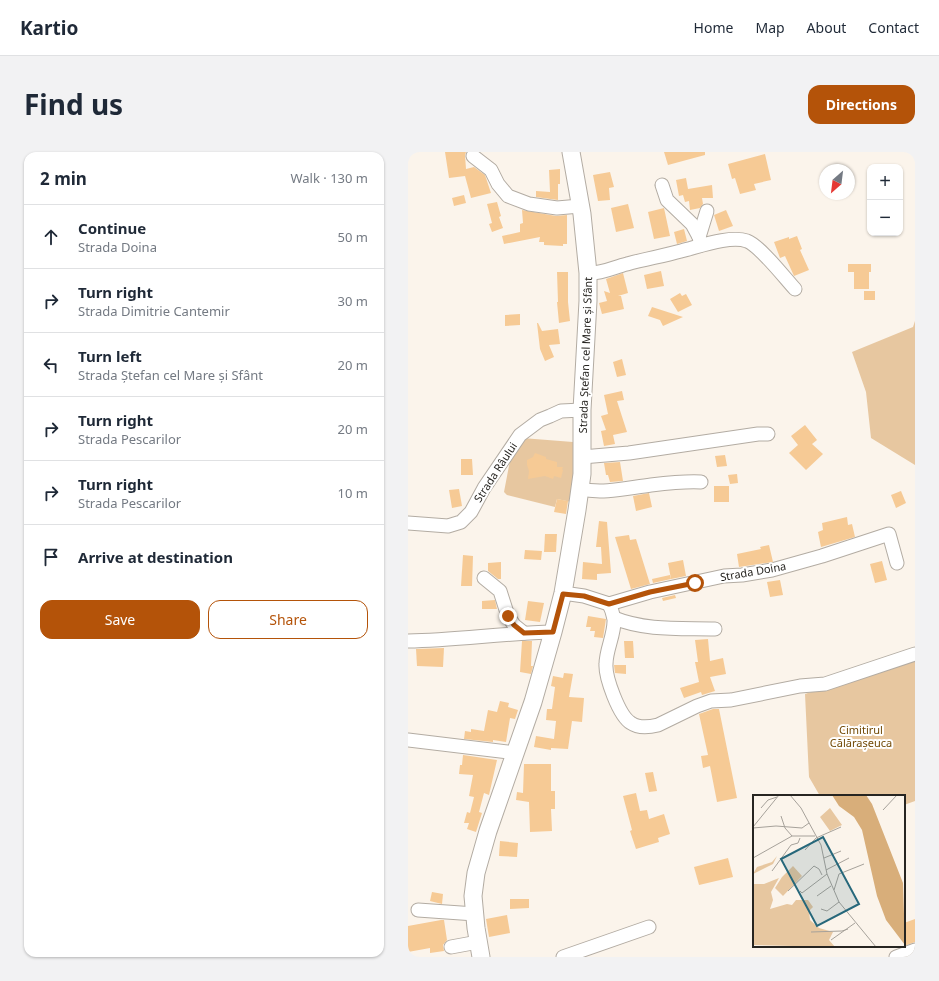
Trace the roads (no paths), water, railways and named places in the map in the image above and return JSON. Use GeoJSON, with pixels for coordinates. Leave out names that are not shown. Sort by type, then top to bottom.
{"type":"FeatureCollection","features":[{"type":"Feature","properties":{"kind":"main road","name":"Strada Ștefan cel Mare și Sfânt"},"geometry":{"type":"LineString","coordinates":[[480,950],[474,914],[473,896],[481,853],[533,702],[553,632],[563,594],[580,489],[588,273],[580,206],[571,152]]}},
{"type":"Feature","properties":{"kind":"street"},"geometry":{"type":"LineString","coordinates":[[473,156],[491,170],[498,184],[508,196],[529,204],[557,208],[580,206]]}},
{"type":"Feature","properties":{"kind":"street"},"geometry":{"type":"LineString","coordinates":[[662,185],[666,200],[692,224],[700,241]]}},
{"type":"Feature","properties":{"kind":"street"},"geometry":{"type":"LineString","coordinates":[[700,241],[707,212]]}},
{"type":"Feature","properties":{"kind":"street"},"geometry":{"type":"LineString","coordinates":[[588,273],[597,273],[627,263],[682,251],[700,241],[748,241],[763,254],[795,288]]}},
{"type":"Feature","properties":{"kind":"street","name":"Strada Râului"},"geometry":{"type":"LineString","coordinates":[[408,523],[448,526],[460,522],[471,512],[484,488],[520,435],[540,420],[561,411],[582,410]]}},
{"type":"Feature","properties":{"kind":"street"},"geometry":{"type":"LineString","coordinates":[[582,457],[628,453],[758,434],[768,434]]}},
{"type":"Feature","properties":{"kind":"street"},"geometry":{"type":"LineString","coordinates":[[580,489],[592,491],[616,491],[651,485],[701,482]]}},
{"type":"Feature","properties":{"kind":"street","name":"Strada Doina"},"geometry":{"type":"LineString","coordinates":[[609,604],[650,592],[724,576],[742,575],[772,570],[822,556],[889,534],[897,562]]}},
{"type":"Feature","properties":{"kind":"street"},"geometry":{"type":"LineString","coordinates":[[484,578],[500,591],[508,616],[514,625],[524,633]]}},
{"type":"Feature","properties":{"kind":"street"},"geometry":{"type":"LineString","coordinates":[[563,594],[584,596],[609,604],[614,618],[606,663],[607,678],[615,699],[627,719],[630,723],[640,726],[658,725],[710,701],[731,700],[800,686],[825,684],[915,654]]}},
{"type":"Feature","properties":{"kind":"street"},"geometry":{"type":"LineString","coordinates":[[614,618],[628,624],[644,627],[715,628]]}},
{"type":"Feature","properties":{"kind":"street"},"geometry":{"type":"LineString","coordinates":[[408,641],[553,632]]}},
{"type":"Feature","properties":{"kind":"street"},"geometry":{"type":"LineString","coordinates":[[408,740],[516,753]]}},
{"type":"Feature","properties":{"kind":"street"},"geometry":{"type":"LineString","coordinates":[[418,910],[474,914]]}},
{"type":"Feature","properties":{"kind":"street"},"geometry":{"type":"LineString","coordinates":[[563,957],[649,927]]}},
{"type":"Feature","properties":{"kind":"street","name":"Strada Ștefan cel Mare și Sfânt"},"geometry":{"type":"LineString","coordinates":[[451,947],[480,950]]}},
{"type":"Feature","properties":{"kind":"street"},"geometry":{"type":"LineString","coordinates":[[896,957],[915,950]]}},
{"type":"Feature","properties":{"kind":"park label","name":"Cimitirul Călărașeuca"},"geometry":{"type":"Point","coordinates":[861,735]}}]}
